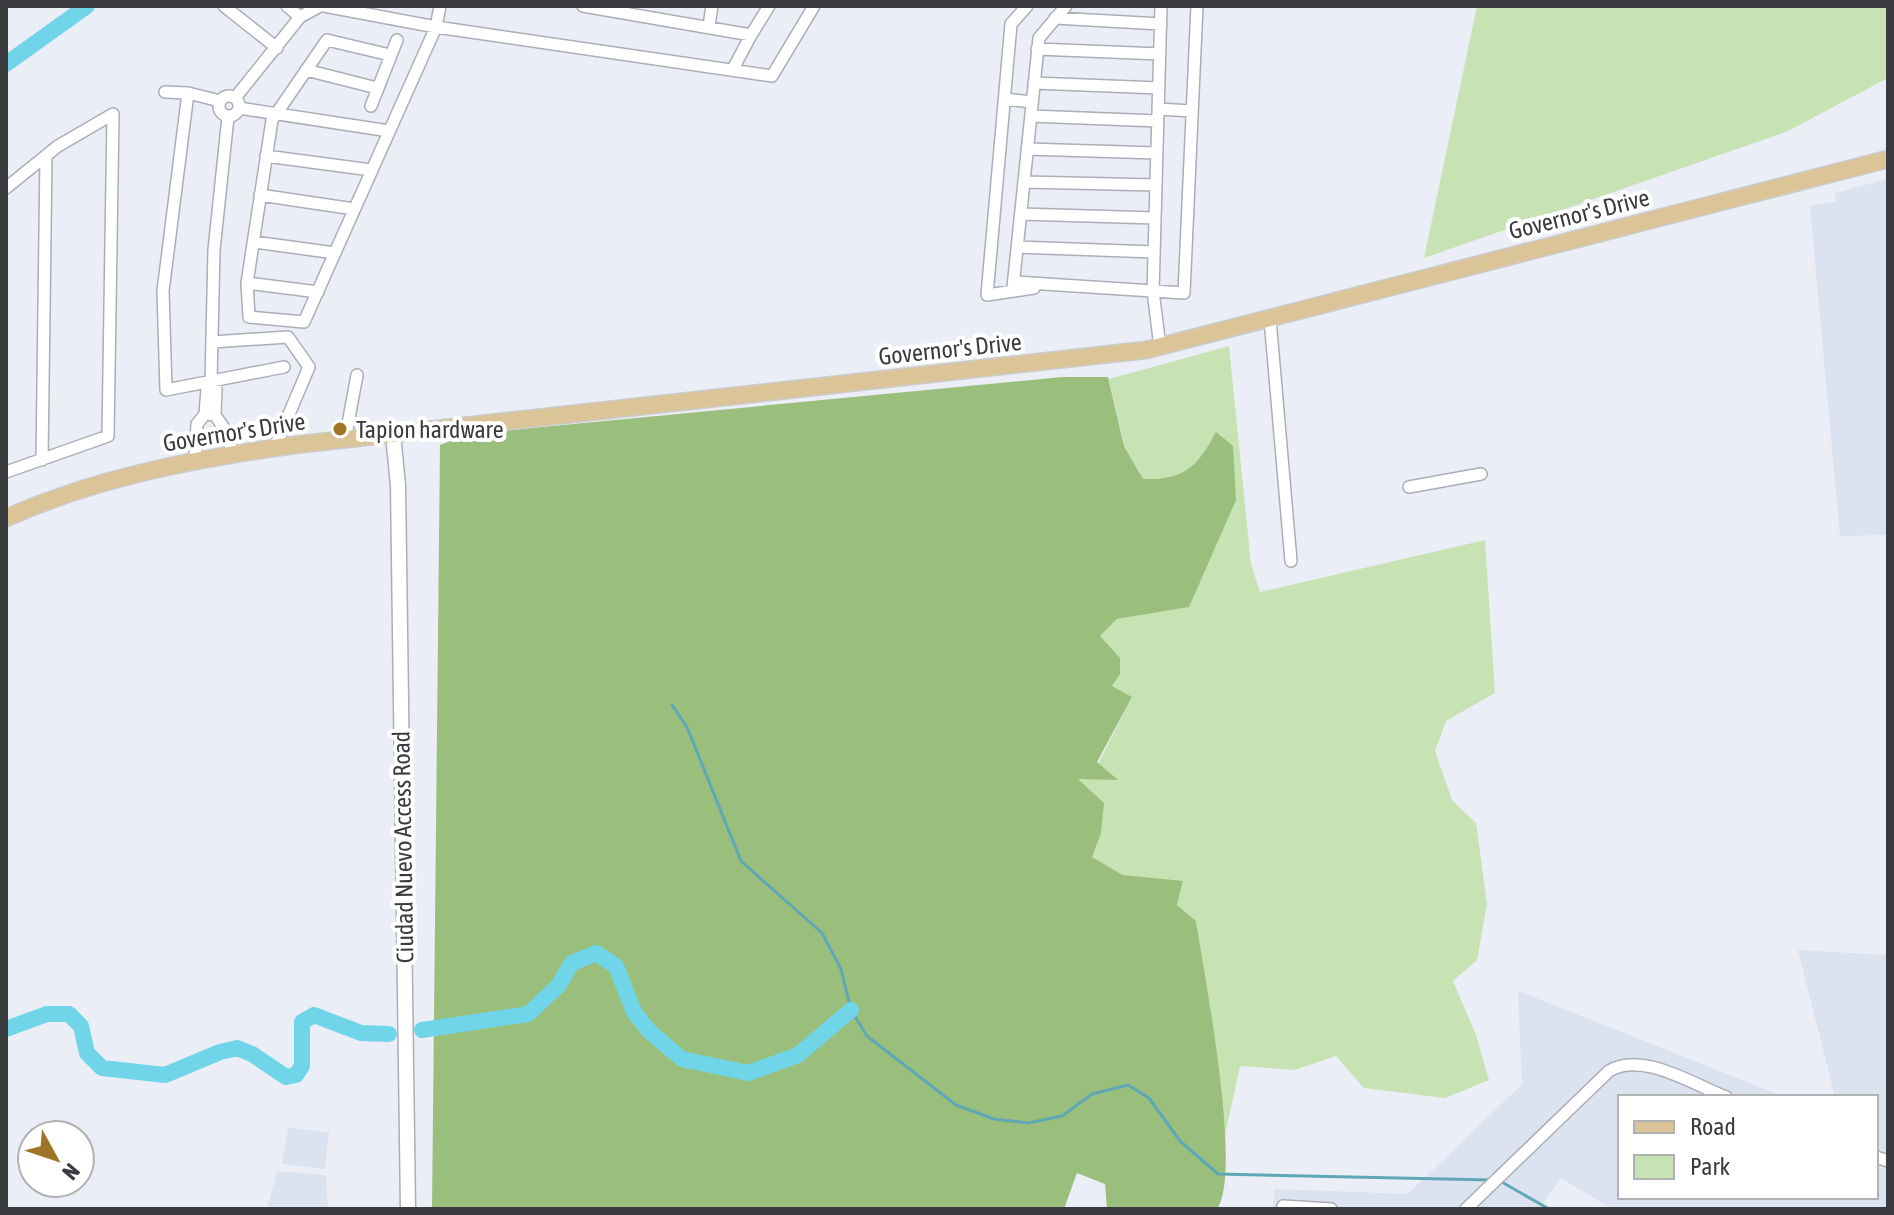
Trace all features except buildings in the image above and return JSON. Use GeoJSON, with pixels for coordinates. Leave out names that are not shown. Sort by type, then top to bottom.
{"type":"FeatureCollection","features":[{"type":"Feature","properties":{"kind":"main road","name":"Governor's Drive"},"geometry":{"type":"LineString","coordinates":[[6,518],[114,480],[195,459],[275,447],[1100,357],[1160,347],[1888,159]]}},
{"type":"Feature","properties":{"kind":"street"},"geometry":{"type":"LineString","coordinates":[[224,6],[277,48]]}},
{"type":"Feature","properties":{"kind":"street"},"geometry":{"type":"LineString","coordinates":[[287,6],[300,17]]}},
{"type":"Feature","properties":{"kind":"street"},"geometry":{"type":"LineString","coordinates":[[195,459],[197,424],[210,414],[216,389],[211,381],[214,250],[228,117],[300,17],[322,6],[436,27],[734,67],[772,76],[814,6]]}},
{"type":"Feature","properties":{"kind":"street"},"geometry":{"type":"LineString","coordinates":[[390,55],[327,40],[276,114],[266,156],[247,283],[249,317],[304,322],[436,27],[440,6]]}},
{"type":"Feature","properties":{"kind":"street"},"geometry":{"type":"LineString","coordinates":[[709,26],[712,6]]}},
{"type":"Feature","properties":{"kind":"street"},"geometry":{"type":"LineString","coordinates":[[734,67],[769,6]]}},
{"type":"Feature","properties":{"kind":"street"},"geometry":{"type":"LineString","coordinates":[[1027,6],[1011,24],[987,295],[1013,287],[1053,285],[1184,293],[1197,6]]}},
{"type":"Feature","properties":{"kind":"street"},"geometry":{"type":"LineString","coordinates":[[1013,287],[1039,38],[1066,6]]}},
{"type":"Feature","properties":{"kind":"street"},"geometry":{"type":"LineString","coordinates":[[1160,347],[1153,291],[1161,6]]}},
{"type":"Feature","properties":{"kind":"street"},"geometry":{"type":"LineString","coordinates":[[592,7],[671,12],[709,26],[751,35]]}},
{"type":"Feature","properties":{"kind":"street"},"geometry":{"type":"LineString","coordinates":[[1055,18],[1161,24]]}},
{"type":"Feature","properties":{"kind":"street"},"geometry":{"type":"LineString","coordinates":[[371,106],[397,40]]}},
{"type":"Feature","properties":{"kind":"street"},"geometry":{"type":"LineString","coordinates":[[1037,49],[1160,54]]}},
{"type":"Feature","properties":{"kind":"street"},"geometry":{"type":"LineString","coordinates":[[306,70],[377,88]]}},
{"type":"Feature","properties":{"kind":"street"},"geometry":{"type":"LineString","coordinates":[[1034,83],[1159,88]]}},
{"type":"Feature","properties":{"kind":"street"},"geometry":{"type":"LineString","coordinates":[[165,92],[188,93],[220,101]]}},
{"type":"Feature","properties":{"kind":"street"},"geometry":{"type":"LineString","coordinates":[[188,93],[177,158],[163,291],[166,390],[284,367]]}},
{"type":"Feature","properties":{"kind":"street"},"geometry":{"type":"LineString","coordinates":[[220,101],[225,97],[276,114],[389,131]]}},
{"type":"Feature","properties":{"kind":"street"},"geometry":{"type":"LineString","coordinates":[[1005,99],[1032,102]]}},
{"type":"Feature","properties":{"kind":"street"},"geometry":{"type":"LineString","coordinates":[[220,101],[220,111],[228,117]]}},
{"type":"Feature","properties":{"kind":"street"},"geometry":{"type":"LineString","coordinates":[[1031,116],[1158,115],[1192,111]]}},
{"type":"Feature","properties":{"kind":"street"},"geometry":{"type":"LineString","coordinates":[[6,188],[46,156],[113,114],[108,436],[6,472]]}},
{"type":"Feature","properties":{"kind":"street"},"geometry":{"type":"LineString","coordinates":[[1027,149],[1157,153]]}},
{"type":"Feature","properties":{"kind":"street"},"geometry":{"type":"LineString","coordinates":[[42,460],[46,156]]}},
{"type":"Feature","properties":{"kind":"street"},"geometry":{"type":"LineString","coordinates":[[266,156],[371,170]]}},
{"type":"Feature","properties":{"kind":"street"},"geometry":{"type":"LineString","coordinates":[[1024,182],[1156,185]]}},
{"type":"Feature","properties":{"kind":"street"},"geometry":{"type":"LineString","coordinates":[[260,195],[354,209]]}},
{"type":"Feature","properties":{"kind":"street"},"geometry":{"type":"LineString","coordinates":[[1021,214],[1155,218]]}},
{"type":"Feature","properties":{"kind":"street"},"geometry":{"type":"LineString","coordinates":[[254,242],[335,253]]}},
{"type":"Feature","properties":{"kind":"street"},"geometry":{"type":"LineString","coordinates":[[1017,247],[1154,252]]}},
{"type":"Feature","properties":{"kind":"street"},"geometry":{"type":"LineString","coordinates":[[247,283],[318,292]]}},
{"type":"Feature","properties":{"kind":"street"},"geometry":{"type":"LineString","coordinates":[[1270,319],[1291,561]]}},
{"type":"Feature","properties":{"kind":"street"},"geometry":{"type":"LineString","coordinates":[[212,342],[288,337],[309,367],[275,447]]}},
{"type":"Feature","properties":{"kind":"street"},"geometry":{"type":"LineString","coordinates":[[345,440],[357,375]]}},
{"type":"Feature","properties":{"kind":"street"},"geometry":{"type":"LineString","coordinates":[[210,414],[228,434],[232,454]]}},
{"type":"Feature","properties":{"kind":"street","name":"Ciudad Nuevo Access Road"},"geometry":{"type":"LineString","coordinates":[[398,435],[408,1209]]}},
{"type":"Feature","properties":{"kind":"street"},"geometry":{"type":"LineString","coordinates":[[1409,487],[1481,474]]}},
{"type":"Feature","properties":{"kind":"street"},"geometry":{"type":"LineString","coordinates":[[1466,1209],[1609,1071],[1622,1064],[1649,1067],[1721,1095]]}},
{"type":"Feature","properties":{"kind":"street"},"geometry":{"type":"LineString","coordinates":[[1283,1206],[1331,1209]]}},
{"type":"Feature","properties":{"kind":"shaded area"},"geometry":{"type":"Polygon","coordinates":[[[1888,179],[1888,535],[1840,536],[1810,206],[1836,202],[1835,193],[1888,179]]]}},
{"type":"Feature","properties":{"kind":"shaded area"},"geometry":{"type":"Polygon","coordinates":[[[1798,950],[1886,955],[1888,1209],[1612,1209],[1561,1178],[1539,1209],[1273,1209],[1275,1189],[1408,1194],[1522,1084],[1518,991],[1780,1095],[1618,1095],[1618,1199],[1878,1199],[1878,1095],[1834,1095],[1798,950]]]}},
{"type":"Feature","properties":{"kind":"shaded area"},"geometry":{"type":"Polygon","coordinates":[[[288,1128],[329,1132],[325,1169],[282,1164],[288,1128]]]}},
{"type":"Feature","properties":{"kind":"shaded area"},"geometry":{"type":"Polygon","coordinates":[[[277,1171],[326,1175],[328,1209],[267,1209],[277,1171]]]}},
{"type":"Feature","properties":{"kind":"green space"},"geometry":{"type":"Polygon","coordinates":[[[1477,6],[1888,6],[1888,78],[1786,132],[1424,258],[1477,6]]]}},
{"type":"Feature","properties":{"kind":"green space"},"geometry":{"type":"Polygon","coordinates":[[[1229,346],[1251,564],[1260,592],[1485,540],[1495,693],[1446,721],[1435,751],[1452,800],[1476,823],[1487,904],[1477,960],[1453,981],[1476,1035],[1489,1080],[1445,1098],[1364,1088],[1336,1056],[1295,1070],[1240,1066],[1225,1135],[1196,921],[1177,905],[1183,882],[1123,875],[1092,857],[1077,778],[1116,779],[1098,764],[1132,697],[1112,686],[1119,674],[1100,636],[1117,619],[1188,607],[1216,433],[1188,470],[1169,477],[1143,479],[1124,445],[1109,379],[1229,346]]]}},
{"type":"Feature","properties":{"kind":"green space"},"geometry":{"type":"Polygon","coordinates":[[[1062,377],[1108,377],[1124,446],[1143,479],[1169,477],[1188,469],[1196,463],[1216,432],[1233,446],[1236,500],[1189,607],[1117,619],[1100,636],[1120,658],[1120,674],[1112,686],[1132,697],[1097,762],[1118,780],[1078,779],[1104,803],[1101,833],[1092,857],[1123,875],[1183,881],[1177,905],[1196,921],[1224,1116],[1224,1188],[1217,1209],[1107,1209],[1105,1184],[1077,1173],[1064,1209],[432,1209],[440,445],[469,434],[1062,377]]]}},
{"type":"Feature","properties":{"kind":"waterway"},"geometry":{"type":"LineString","coordinates":[[6,64],[87,6]]}},
{"type":"Feature","properties":{"kind":"waterway"},"geometry":{"type":"LineString","coordinates":[[672,705],[687,727],[741,861],[822,933],[841,969],[851,1010],[867,1036],[956,1105],[994,1119],[1028,1123],[1062,1116],[1092,1094],[1128,1085],[1149,1098],[1180,1141],[1218,1174],[1492,1180]]}},
{"type":"Feature","properties":{"kind":"waterway"},"geometry":{"type":"LineString","coordinates":[[422,1030],[528,1014],[558,986],[572,963],[596,953],[616,966],[634,1012],[650,1032],[682,1059],[748,1073],[798,1055],[851,1010]]}},
{"type":"Feature","properties":{"kind":"waterway"},"geometry":{"type":"LineString","coordinates":[[6,1029],[47,1014],[69,1014],[81,1026],[87,1053],[102,1068],[165,1075],[237,1048],[252,1054],[286,1077],[296,1075],[302,1066],[302,1022],[314,1015],[361,1033],[389,1034]]}},
{"type":"Feature","properties":{"kind":"waterway"},"geometry":{"type":"LineString","coordinates":[[1500,1181],[1549,1209]]}},
{"type":"Feature","properties":{"kind":"place","name":"Tapion hardware"},"geometry":{"type":"Point","coordinates":[340,429]}}]}
